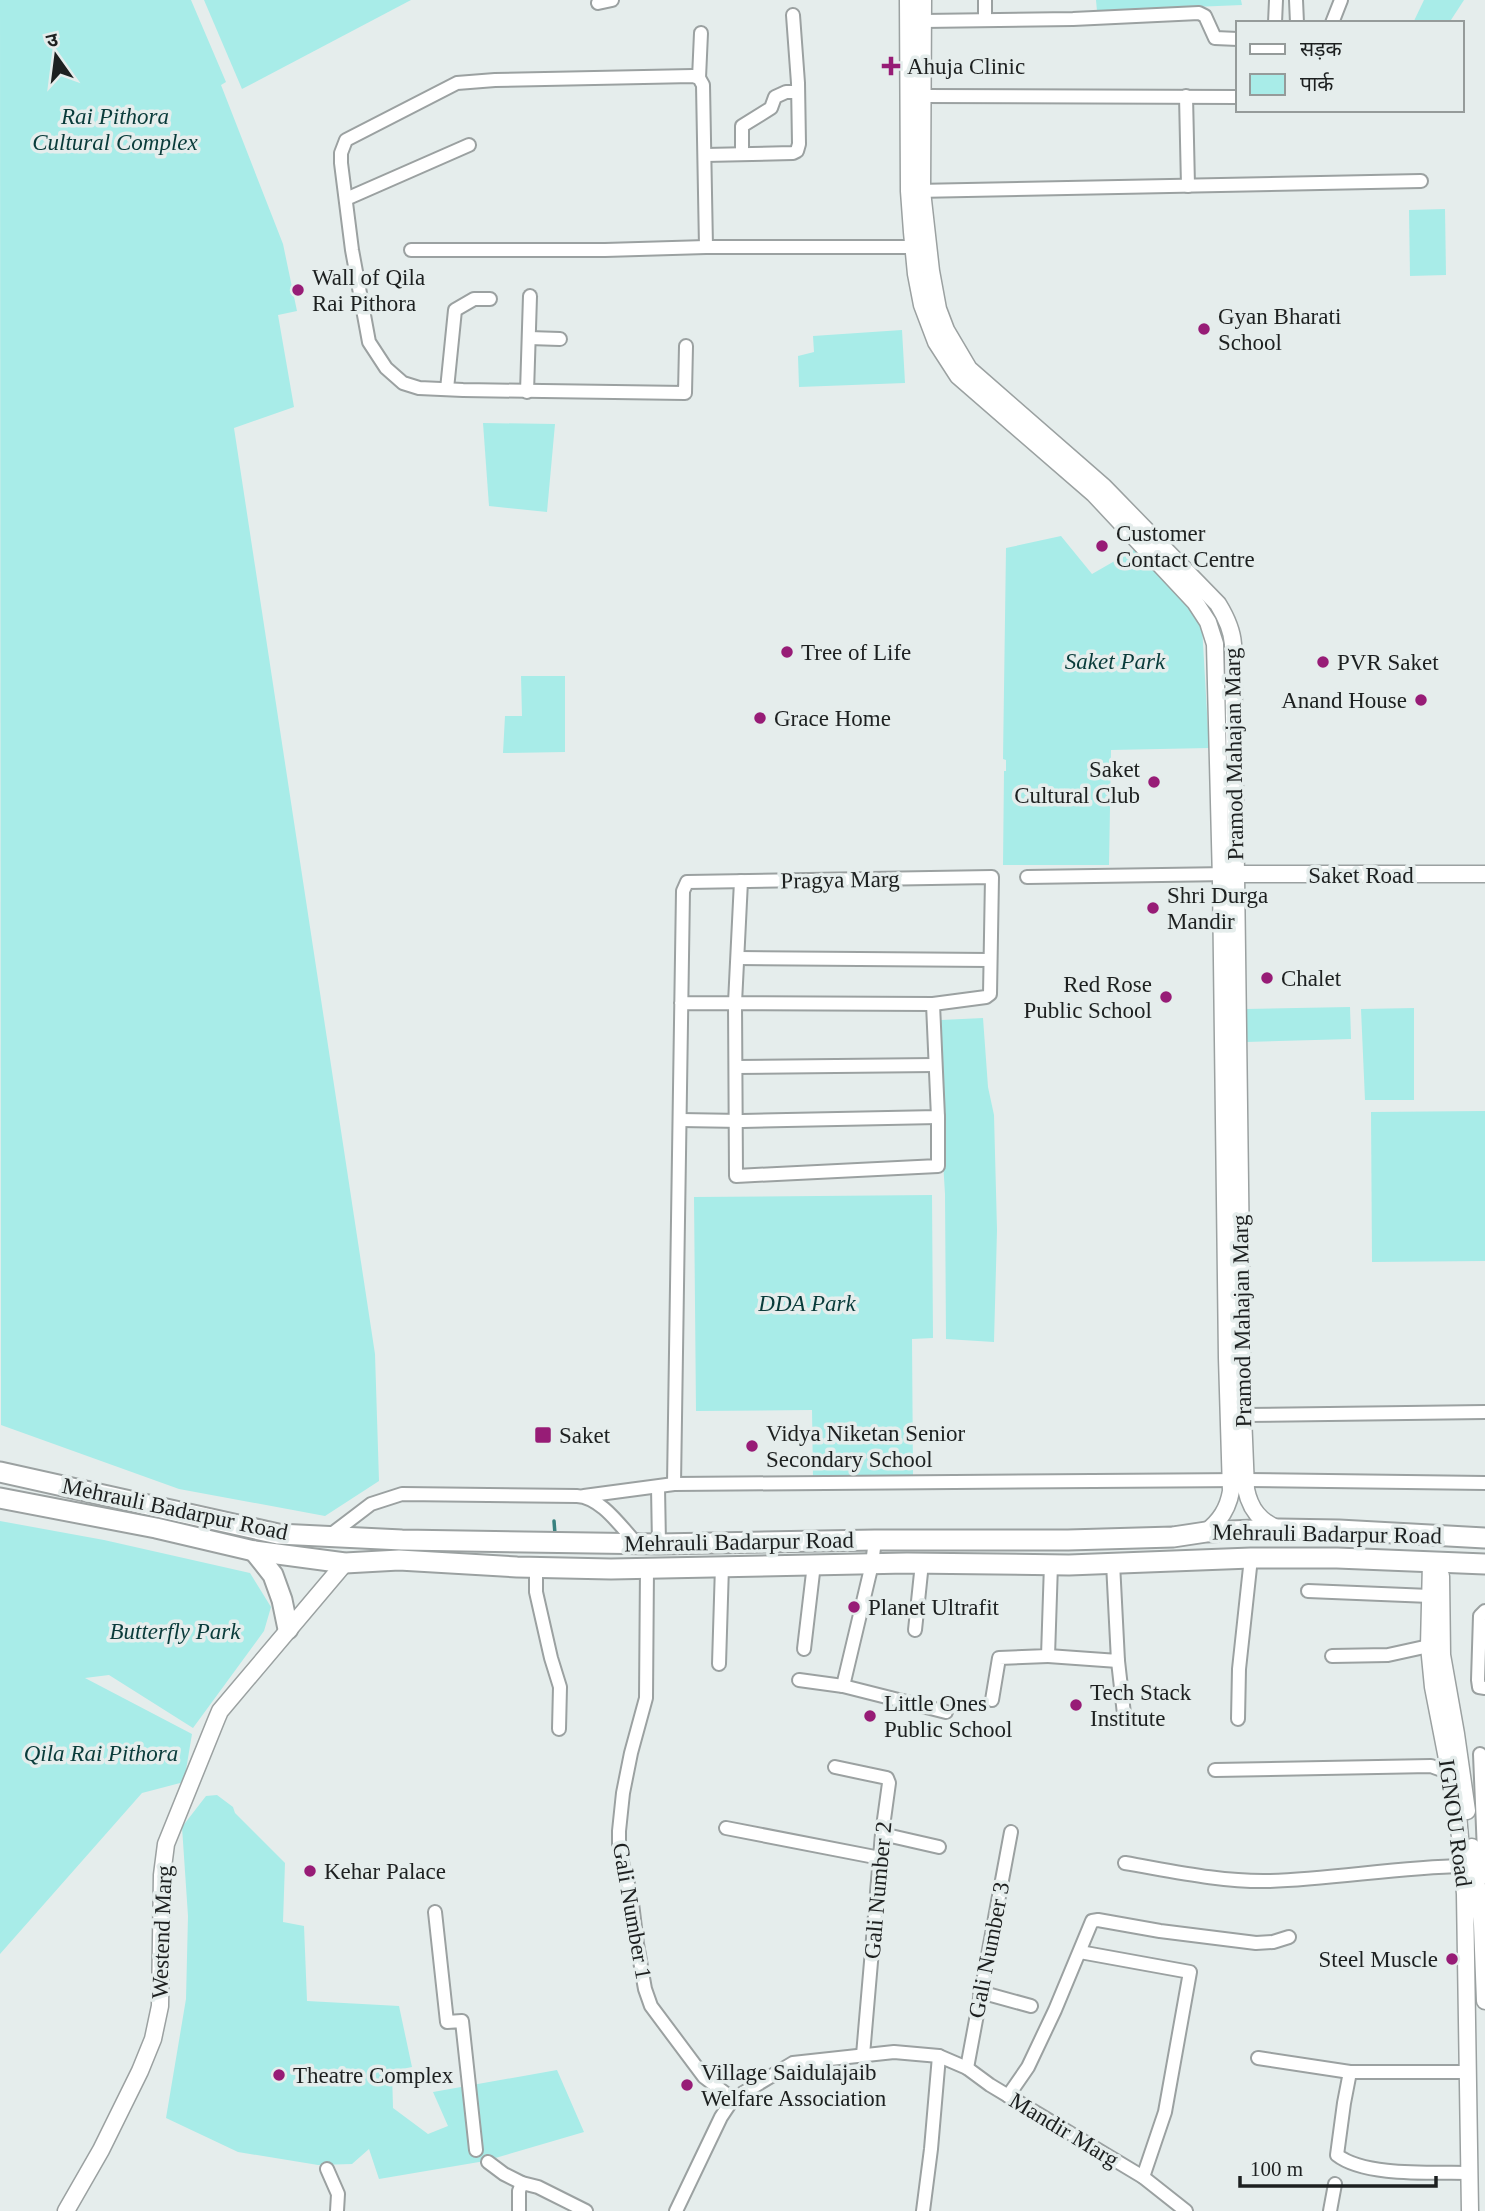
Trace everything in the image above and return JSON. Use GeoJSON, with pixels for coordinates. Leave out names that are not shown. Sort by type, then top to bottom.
{"type":"FeatureCollection","features":[{"type":"Feature","properties":{"kind":"main road","name":"Mehrauli Badarpur Road"},"geometry":{"type":"LineString","coordinates":[[0,1472],[278,1534],[402,1540],[637,1544],[875,1540],[1068,1541],[1279,1529],[1485,1538]]}},
{"type":"Feature","properties":{"kind":"main road","name":"Mehrauli Badarpur Road"},"geometry":{"type":"LineString","coordinates":[[0,1498],[156,1528],[254,1551],[345,1563],[399,1560],[536,1567],[647,1568],[1337,1558],[1485,1564]]}},
{"type":"Feature","properties":{"kind":"main road"},"geometry":{"type":"LineString","coordinates":[[254,1551],[273,1575],[288,1629]]}},
{"type":"Feature","properties":{"kind":"street"},"geometry":{"type":"LineString","coordinates":[[598,3],[612,0]]}},
{"type":"Feature","properties":{"kind":"street","name":"Pramod Mahajan Marg"},"geometry":{"type":"LineString","coordinates":[[908,0],[916,191],[923,272],[946,330],[969,369],[1104,487],[1213,599],[1226,616],[1231,630],[1230,1001],[1238,1481],[1246,1489],[1251,1507],[1263,1521],[1279,1529]]}},
{"type":"Feature","properties":{"kind":"street","name":"Pramod Mahajan Marg"},"geometry":{"type":"LineString","coordinates":[[916,191],[923,96],[923,0]]}},
{"type":"Feature","properties":{"kind":"street"},"geometry":{"type":"LineString","coordinates":[[985,0],[985,20]]}},
{"type":"Feature","properties":{"kind":"street"},"geometry":{"type":"LineString","coordinates":[[1275,21],[1276,0]]}},
{"type":"Feature","properties":{"kind":"street"},"geometry":{"type":"LineString","coordinates":[[1296,0],[1297,21]]}},
{"type":"Feature","properties":{"kind":"street"},"geometry":{"type":"LineString","coordinates":[[1333,21],[1341,0]]}},
{"type":"Feature","properties":{"kind":"street"},"geometry":{"type":"LineString","coordinates":[[923,21],[1073,19],[1199,13],[1205,16],[1215,38],[1236,39]]}},
{"type":"Feature","properties":{"kind":"street"},"geometry":{"type":"LineString","coordinates":[[705,155],[793,153],[797,150],[799,92],[793,15]]}},
{"type":"Feature","properties":{"kind":"street"},"geometry":{"type":"LineString","coordinates":[[701,33],[699,78],[703,85],[706,247]]}},
{"type":"Feature","properties":{"kind":"street"},"geometry":{"type":"LineString","coordinates":[[686,346],[685,393],[527,392],[419,387],[403,383],[386,368],[369,342],[352,250],[341,153],[346,141],[449,85],[495,80],[699,78]]}},
{"type":"Feature","properties":{"kind":"street"},"geometry":{"type":"LineString","coordinates":[[742,154],[742,126],[771,108],[775,97],[786,92],[799,92]]}},
{"type":"Feature","properties":{"kind":"street"},"geometry":{"type":"LineString","coordinates":[[923,96],[1236,97]]}},
{"type":"Feature","properties":{"kind":"street"},"geometry":{"type":"LineString","coordinates":[[1186,96],[1188,186]]}},
{"type":"Feature","properties":{"kind":"street"},"geometry":{"type":"LineString","coordinates":[[346,200],[469,145]]}},
{"type":"Feature","properties":{"kind":"street"},"geometry":{"type":"LineString","coordinates":[[916,191],[1421,181]]}},
{"type":"Feature","properties":{"kind":"street"},"geometry":{"type":"LineString","coordinates":[[411,250],[921,247]]}},
{"type":"Feature","properties":{"kind":"street"},"geometry":{"type":"LineString","coordinates":[[527,392],[530,296]]}},
{"type":"Feature","properties":{"kind":"street"},"geometry":{"type":"LineString","coordinates":[[447,389],[455,310],[474,299],[490,299]]}},
{"type":"Feature","properties":{"kind":"street"},"geometry":{"type":"LineString","coordinates":[[529,338],[559,339]]}},
{"type":"Feature","properties":{"kind":"street"},"geometry":{"type":"LineString","coordinates":[[1027,877],[1229,874]]}},
{"type":"Feature","properties":{"kind":"street","name":"Saket Road"},"geometry":{"type":"LineString","coordinates":[[1229,874],[1485,874]]}},
{"type":"Feature","properties":{"kind":"street","name":"Pragya Marg"},"geometry":{"type":"LineString","coordinates":[[681,1003],[683,891],[687,882],[992,877],[990,960]]}},
{"type":"Feature","properties":{"kind":"street"},"geometry":{"type":"LineString","coordinates":[[741,881],[736,1003],[736,1176],[938,1166],[933,1004]]}},
{"type":"Feature","properties":{"kind":"street"},"geometry":{"type":"LineString","coordinates":[[674,1484],[681,1003],[933,1004],[988,996],[990,960],[738,958]]}},
{"type":"Feature","properties":{"kind":"street"},"geometry":{"type":"LineString","coordinates":[[736,1068],[935,1065]]}},
{"type":"Feature","properties":{"kind":"street"},"geometry":{"type":"LineString","coordinates":[[680,1120],[937,1117]]}},
{"type":"Feature","properties":{"kind":"street","name":"Pramod Mahajan Marg"},"geometry":{"type":"LineString","coordinates":[[1206,1532],[1226,1510],[1231,1492],[1238,1481],[1242,1415],[1234,1311]]}},
{"type":"Feature","properties":{"kind":"street"},"geometry":{"type":"LineString","coordinates":[[1242,1415],[1485,1412]]}},
{"type":"Feature","properties":{"kind":"street"},"geometry":{"type":"LineString","coordinates":[[329,1536],[371,1504],[402,1494],[584,1496],[674,1484],[1238,1481],[1485,1483]]}},
{"type":"Feature","properties":{"kind":"street"},"geometry":{"type":"LineString","coordinates":[[659,1487],[659,1544]]}},
{"type":"Feature","properties":{"kind":"street"},"geometry":{"type":"LineString","coordinates":[[584,1496],[598,1503],[637,1544]]}},
{"type":"Feature","properties":{"kind":"street"},"geometry":{"type":"LineString","coordinates":[[843,1686],[872,1564],[875,1540]]}},
{"type":"Feature","properties":{"kind":"street"},"geometry":{"type":"LineString","coordinates":[[1238,1719],[1251,1558]]}},
{"type":"Feature","properties":{"kind":"street","name":"Westend Marg"},"geometry":{"type":"LineString","coordinates":[[66,2211],[101,2150],[153,2039],[160,2006],[162,1875],[166,1844],[220,1711],[345,1563]]}},
{"type":"Feature","properties":{"kind":"street"},"geometry":{"type":"LineString","coordinates":[[915,1630],[922,1563]]}},
{"type":"Feature","properties":{"kind":"street"},"geometry":{"type":"LineString","coordinates":[[1114,1563],[1118,1661],[1124,1714]]}},
{"type":"Feature","properties":{"kind":"street","name":"IGNOU Road"},"geometry":{"type":"LineString","coordinates":[[1437,1563],[1430,1596],[1429,1646],[1433,1687],[1458,1815],[1463,1866],[1470,2211]]}},
{"type":"Feature","properties":{"kind":"street","name":"IGNOU Road"},"geometry":{"type":"LineString","coordinates":[[1437,1563],[1442,1655],[1477,1883],[1485,1968],[1485,2001]]}},
{"type":"Feature","properties":{"kind":"street"},"geometry":{"type":"LineString","coordinates":[[804,1649],[814,1564]]}},
{"type":"Feature","properties":{"kind":"street"},"geometry":{"type":"LineString","coordinates":[[1048,1656],[1051,1564]]}},
{"type":"Feature","properties":{"kind":"street"},"geometry":{"type":"LineString","coordinates":[[719,1664],[722,1566]]}},
{"type":"Feature","properties":{"kind":"street"},"geometry":{"type":"LineString","coordinates":[[536,1567],[536,1592],[560,1687],[559,1729]]}},
{"type":"Feature","properties":{"kind":"street","name":"Gali Number 1"},"geometry":{"type":"LineString","coordinates":[[647,1568],[646,1698],[623,1793],[619,1852],[631,1895],[641,1967],[651,2006],[704,2077],[733,2099]]}},
{"type":"Feature","properties":{"kind":"street"},"geometry":{"type":"LineString","coordinates":[[1308,1591],[1430,1596]]}},
{"type":"Feature","properties":{"kind":"street"},"geometry":{"type":"LineString","coordinates":[[1485,1611],[1480,1616],[1482,1653],[1479,1687],[1485,1688]]}},
{"type":"Feature","properties":{"kind":"street"},"geometry":{"type":"LineString","coordinates":[[1332,1656],[1388,1655],[1429,1646]]}},
{"type":"Feature","properties":{"kind":"street"},"geometry":{"type":"LineString","coordinates":[[992,1700],[999,1658],[1048,1656],[1118,1661]]}},
{"type":"Feature","properties":{"kind":"street"},"geometry":{"type":"LineString","coordinates":[[799,1680],[843,1686],[946,1712]]}},
{"type":"Feature","properties":{"kind":"street"},"geometry":{"type":"LineString","coordinates":[[1480,1754],[1485,1877]]}},
{"type":"Feature","properties":{"kind":"street"},"geometry":{"type":"LineString","coordinates":[[1215,1770],[1431,1766],[1450,1773]]}},
{"type":"Feature","properties":{"kind":"street","name":"Gali Number 2"},"geometry":{"type":"LineString","coordinates":[[835,1767],[889,1780],[863,2055]]}},
{"type":"Feature","properties":{"kind":"street"},"geometry":{"type":"LineString","coordinates":[[726,1828],[880,1858]]}},
{"type":"Feature","properties":{"kind":"street","name":"Gali Number 3"},"geometry":{"type":"LineString","coordinates":[[967,2067],[1011,1832]]}},
{"type":"Feature","properties":{"kind":"street"},"geometry":{"type":"LineString","coordinates":[[882,1834],[939,1847]]}},
{"type":"Feature","properties":{"kind":"street"},"geometry":{"type":"LineString","coordinates":[[1125,1863],[1229,1879],[1268,1881],[1419,1866],[1463,1866]]}},
{"type":"Feature","properties":{"kind":"street"},"geometry":{"type":"LineString","coordinates":[[435,1912],[447,2022],[462,2021],[476,2150]]}},
{"type":"Feature","properties":{"kind":"street"},"geometry":{"type":"LineString","coordinates":[[1008,2096],[1028,2067],[1080,1952],[1091,1921],[1256,1943],[1289,1937]]}},
{"type":"Feature","properties":{"kind":"street"},"geometry":{"type":"LineString","coordinates":[[1080,1952],[1190,1972],[1166,2112],[1143,2177]]}},
{"type":"Feature","properties":{"kind":"street"},"geometry":{"type":"LineString","coordinates":[[1467,1968],[1485,1968]]}},
{"type":"Feature","properties":{"kind":"street"},"geometry":{"type":"LineString","coordinates":[[980,1992],[1031,2006]]}},
{"type":"Feature","properties":{"kind":"street","name":"Mandir Marg"},"geometry":{"type":"LineString","coordinates":[[733,2099],[793,2063],[894,2052],[939,2056],[967,2067],[1008,2096],[1143,2177],[1186,2211]]}},
{"type":"Feature","properties":{"kind":"street"},"geometry":{"type":"LineString","coordinates":[[923,2211],[939,2056]]}},
{"type":"Feature","properties":{"kind":"street"},"geometry":{"type":"LineString","coordinates":[[1258,2057],[1350,2072],[1469,2072]]}},
{"type":"Feature","properties":{"kind":"street"},"geometry":{"type":"LineString","coordinates":[[1350,2072],[1337,2155],[1355,2164],[1390,2172],[1469,2173]]}},
{"type":"Feature","properties":{"kind":"street"},"geometry":{"type":"LineString","coordinates":[[676,2211],[721,2117],[733,2099]]}},
{"type":"Feature","properties":{"kind":"street"},"geometry":{"type":"LineString","coordinates":[[488,2162],[504,2174],[538,2187],[586,2211]]}},
{"type":"Feature","properties":{"kind":"street"},"geometry":{"type":"LineString","coordinates":[[327,2169],[338,2194],[337,2211]]}},
{"type":"Feature","properties":{"kind":"street"},"geometry":{"type":"LineString","coordinates":[[519,2211],[519,2191],[522,2183]]}},
{"type":"Feature","properties":{"kind":"street"},"geometry":{"type":"LineString","coordinates":[[1330,2211],[1335,2184]]}},
{"type":"Feature","properties":{"kind":"street"},"geometry":{"type":"LineString","coordinates":[[558,2211],[573,2204]]}},
{"type":"Feature","properties":{"kind":"green space"},"geometry":{"type":"Polygon","coordinates":[[[0,0],[191,0],[226,82],[221,85],[283,244],[297,311],[278,315],[294,407],[234,428],[375,1354],[379,1481],[325,1516],[179,1489],[1,1425],[0,0]]]}},
{"type":"Feature","properties":{"kind":"green space","name":"Rai Pithora Cultural Complex"},"geometry":{"type":"Polygon","coordinates":[[[204,0],[411,0],[242,89],[204,0]]]}},
{"type":"Feature","properties":{"kind":"green space"},"geometry":{"type":"Polygon","coordinates":[[[1096,0],[1241,0],[1242,5],[1097,11],[1096,0]]]}},
{"type":"Feature","properties":{"kind":"green space"},"geometry":{"type":"Polygon","coordinates":[[[1424,0],[1464,0],[1450,21],[1414,21],[1424,0]]]}},
{"type":"Feature","properties":{"kind":"green space"},"geometry":{"type":"Polygon","coordinates":[[[1445,209],[1446,275],[1410,276],[1409,210],[1445,209]]]}},
{"type":"Feature","properties":{"kind":"green space"},"geometry":{"type":"Polygon","coordinates":[[[902,330],[905,383],[799,387],[798,356],[814,352],[813,336],[902,330]]]}},
{"type":"Feature","properties":{"kind":"green space"},"geometry":{"type":"Polygon","coordinates":[[[483,423],[555,424],[547,512],[489,506],[483,423]]]}},
{"type":"Feature","properties":{"kind":"green space","name":"Saket Park"},"geometry":{"type":"Polygon","coordinates":[[[1061,536],[1092,574],[1139,547],[1172,583],[1202,626],[1209,748],[1111,750],[1109,865],[1003,865],[1006,771],[1006,760],[1003,759],[1006,548],[1061,536]]]}},
{"type":"Feature","properties":{"kind":"green space"},"geometry":{"type":"Polygon","coordinates":[[[521,676],[565,676],[565,752],[503,753],[505,716],[522,716],[521,676]]]}},
{"type":"Feature","properties":{"kind":"green space"},"geometry":{"type":"Polygon","coordinates":[[[1350,1007],[1351,1039],[1246,1042],[1245,1009],[1350,1007]]]}},
{"type":"Feature","properties":{"kind":"green space"},"geometry":{"type":"Polygon","coordinates":[[[1414,1008],[1414,1100],[1365,1100],[1361,1009],[1414,1008]]]}},
{"type":"Feature","properties":{"kind":"green space"},"geometry":{"type":"Polygon","coordinates":[[[983,1018],[988,1087],[994,1115],[997,1230],[994,1342],[946,1339],[945,1194],[939,1094],[941,1020],[983,1018]]]}},
{"type":"Feature","properties":{"kind":"green space"},"geometry":{"type":"Polygon","coordinates":[[[1485,1111],[1485,1261],[1372,1262],[1371,1112],[1485,1111]]]}},
{"type":"Feature","properties":{"kind":"green space","name":"DDA Park"},"geometry":{"type":"Polygon","coordinates":[[[932,1195],[933,1338],[912,1339],[913,1476],[813,1477],[812,1410],[696,1411],[694,1197],[932,1195]]]}},
{"type":"Feature","properties":{"kind":"green space","name":"Butterfly Park"},"geometry":{"type":"Polygon","coordinates":[[[0,1521],[104,1540],[250,1573],[271,1607],[264,1631],[193,1728],[109,1675],[85,1678],[192,1734],[184,1782],[142,1793],[0,1954],[0,1521]]]}},
{"type":"Feature","properties":{"kind":"green space"},"geometry":{"type":"Polygon","coordinates":[[[217,1795],[233,1807],[235,1813],[285,1863],[283,1922],[304,1926],[307,2001],[399,2006],[412,2067],[392,2071],[393,2108],[428,2134],[448,2126],[433,2092],[557,2070],[584,2132],[485,2161],[379,2179],[369,2149],[352,2164],[318,2165],[238,2152],[166,2118],[186,1999],[188,1916],[182,1827],[206,1796],[217,1795]]]}},
{"type":"Feature","properties":{"kind":"waterway"},"geometry":{"type":"LineString","coordinates":[[554,1521],[555,1534]]}},
{"type":"Feature","properties":{"kind":"place","name":"Ahuja Clinic"},"geometry":{"type":"Point","coordinates":[891,66]}},
{"type":"Feature","properties":{"kind":"place","name":"Wall of Qila Rai Pithora"},"geometry":{"type":"Point","coordinates":[298,290]}},
{"type":"Feature","properties":{"kind":"place","name":"Gyan Bharati School"},"geometry":{"type":"Point","coordinates":[1204,329]}},
{"type":"Feature","properties":{"kind":"place","name":"Customer Contact Centre"},"geometry":{"type":"Point","coordinates":[1102,546]}},
{"type":"Feature","properties":{"kind":"place","name":"Tree of Life"},"geometry":{"type":"Point","coordinates":[787,652]}},
{"type":"Feature","properties":{"kind":"place","name":"PVR Saket"},"geometry":{"type":"Point","coordinates":[1323,662]}},
{"type":"Feature","properties":{"kind":"place","name":"Anand House"},"geometry":{"type":"Point","coordinates":[1421,700]}},
{"type":"Feature","properties":{"kind":"place","name":"Grace Home"},"geometry":{"type":"Point","coordinates":[760,718]}},
{"type":"Feature","properties":{"kind":"place","name":"Saket Cultural Club"},"geometry":{"type":"Point","coordinates":[1154,782]}},
{"type":"Feature","properties":{"kind":"place","name":"Shri Durga Mandir"},"geometry":{"type":"Point","coordinates":[1153,908]}},
{"type":"Feature","properties":{"kind":"place","name":"Chalet"},"geometry":{"type":"Point","coordinates":[1267,978]}},
{"type":"Feature","properties":{"kind":"place","name":"Red Rose Public School"},"geometry":{"type":"Point","coordinates":[1166,997]}},
{"type":"Feature","properties":{"kind":"place","name":"Saket"},"geometry":{"type":"Point","coordinates":[543,1435]}},
{"type":"Feature","properties":{"kind":"place","name":"Vidya Niketan Senior Secondary School"},"geometry":{"type":"Point","coordinates":[752,1446]}},
{"type":"Feature","properties":{"kind":"place","name":"Planet Ultrafit"},"geometry":{"type":"Point","coordinates":[854,1607]}},
{"type":"Feature","properties":{"kind":"place","name":"Tech Stack Institute"},"geometry":{"type":"Point","coordinates":[1076,1705]}},
{"type":"Feature","properties":{"kind":"place","name":"Little Ones Public School"},"geometry":{"type":"Point","coordinates":[870,1716]}},
{"type":"Feature","properties":{"kind":"place","name":"Kehar Palace"},"geometry":{"type":"Point","coordinates":[310,1871]}},
{"type":"Feature","properties":{"kind":"place","name":"Steel Muscle"},"geometry":{"type":"Point","coordinates":[1452,1959]}},
{"type":"Feature","properties":{"kind":"place","name":"Theatre Complex"},"geometry":{"type":"Point","coordinates":[279,2075]}},
{"type":"Feature","properties":{"kind":"place","name":"Village Saidulajaib Welfare Association"},"geometry":{"type":"Point","coordinates":[687,2085]}},
{"type":"Feature","properties":{"kind":"park label","name":"Qila Rai Pithora"},"geometry":{"type":"Point","coordinates":[101,1753]}}]}
